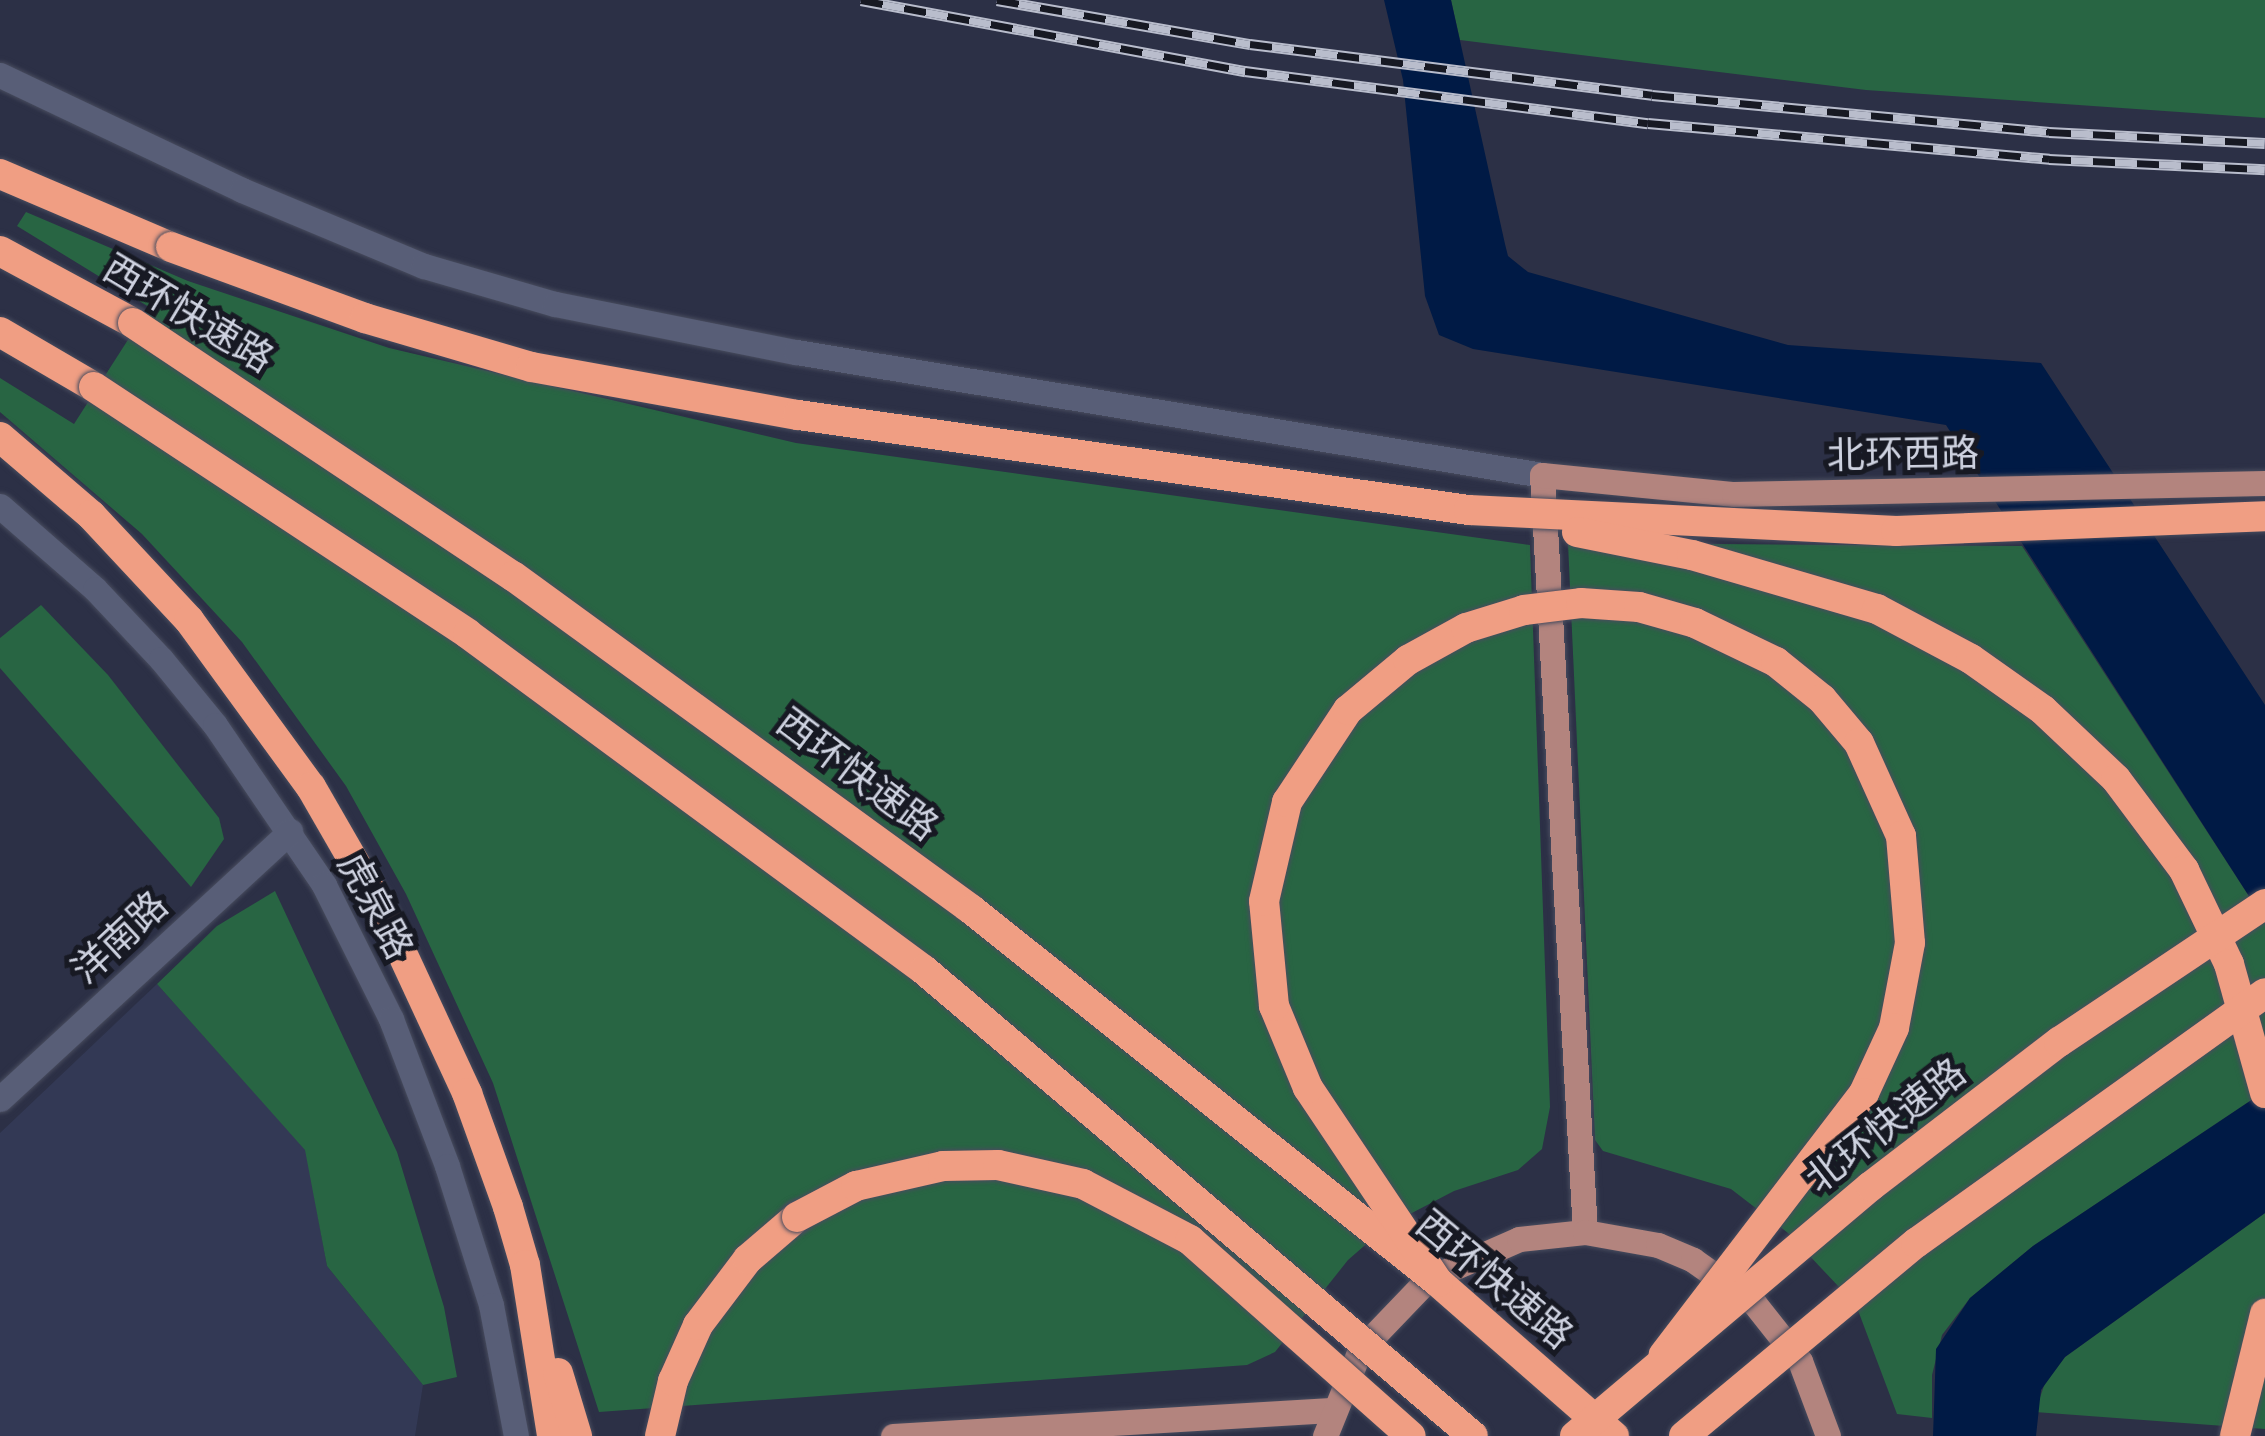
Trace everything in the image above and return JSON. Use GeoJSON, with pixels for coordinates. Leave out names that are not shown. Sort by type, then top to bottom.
{"type":"FeatureCollection","features":[{"type":"Feature","properties":{"kind":"highway"},"geometry":{"type":"LineString","coordinates":[[0,174],[171,247],[364,318],[531,367],[798,415],[1469,510],[1692,555],[1834,594],[1906,622],[2010,685],[2116,779],[2184,870],[2229,964],[2265,1093]]}},
{"type":"Feature","properties":{"kind":"highway","name":"西环快速路"},"geometry":{"type":"LineString","coordinates":[[0,251],[133,324],[333,451],[760,753],[972,910],[1438,1282],[1614,1436]]}},
{"type":"Feature","properties":{"kind":"highway"},"geometry":{"type":"LineString","coordinates":[[0,332],[94,387],[468,634],[924,970],[1473,1436]]}},
{"type":"Feature","properties":{"kind":"highway"},"geometry":{"type":"LineString","coordinates":[[0,436],[90,515],[189,620],[311,788],[420,984],[467,1093],[526,1265],[577,1436]]}},
{"type":"Feature","properties":{"kind":"highway"},"geometry":{"type":"LineString","coordinates":[[1469,510],[1896,531],[2265,516]]}},
{"type":"Feature","properties":{"kind":"highway"},"geometry":{"type":"LineString","coordinates":[[1438,1282],[1308,1088],[1274,1006],[1264,901],[1287,802],[1348,710],[1408,660],[1466,628],[1524,610],[1581,603],[1639,608],[1695,623],[1776,662],[1822,699],[1859,744],[1901,836],[1910,943],[1894,1028],[1864,1093],[1664,1355]]}},
{"type":"Feature","properties":{"kind":"highway","name":"北环快速路"},"geometry":{"type":"LineString","coordinates":[[1576,1436],[1664,1355],[2058,1042],[2265,904]]}},
{"type":"Feature","properties":{"kind":"highway"},"geometry":{"type":"LineString","coordinates":[[1684,1436],[1916,1243],[2265,993]]}},
{"type":"Feature","properties":{"kind":"highway"},"geometry":{"type":"LineString","coordinates":[[660,1436],[674,1381],[698,1325],[771,1236],[856,1186],[914,1170],[973,1164],[1083,1184],[1190,1240],[1411,1436]]}},
{"type":"Feature","properties":{"kind":"highway"},"geometry":{"type":"LineString","coordinates":[[526,1265],[552,1436]]}},
{"type":"Feature","properties":{"kind":"highway"},"geometry":{"type":"LineString","coordinates":[[2235,1436],[2265,1314]]}},
{"type":"Feature","properties":{"kind":"main road","name":"北环西路"},"geometry":{"type":"LineString","coordinates":[[1542,475],[1734,494],[1967,493],[2265,483]]}},
{"type":"Feature","properties":{"kind":"main road"},"geometry":{"type":"LineString","coordinates":[[1542,475],[1585,1232]]}},
{"type":"Feature","properties":{"kind":"main road"},"geometry":{"type":"LineString","coordinates":[[1324,1436],[1332,1410],[1370,1337],[1428,1279],[1519,1238],[1585,1232],[1658,1245],[1693,1260],[1754,1303],[1800,1361],[1828,1436]]}},
{"type":"Feature","properties":{"kind":"main road"},"geometry":{"type":"LineString","coordinates":[[893,1436],[1332,1410]]}},
{"type":"Feature","properties":{"kind":"street"},"geometry":{"type":"LineString","coordinates":[[0,75],[242,190],[406,258],[556,304],[796,352],[1542,475]]}},
{"type":"Feature","properties":{"kind":"street","name":"虎泉路"},"geometry":{"type":"LineString","coordinates":[[0,506],[161,659],[290,831],[391,1019],[447,1166],[491,1306],[516,1436]]}},
{"type":"Feature","properties":{"kind":"street","name":"洋南路"},"geometry":{"type":"LineString","coordinates":[[0,1100],[290,831]]}},
{"type":"Feature","properties":{"kind":"shaded area"},"geometry":{"type":"Polygon","coordinates":[[[157,984],[306,1150],[327,1266],[423,1385],[415,1436],[0,1436],[0,1133],[157,984]]]}},
{"type":"Feature","properties":{"kind":"green space"},"geometry":{"type":"Polygon","coordinates":[[[1451,0],[2265,0],[2265,118],[1866,90],[1460,40],[1451,0]]]}},
{"type":"Feature","properties":{"kind":"green space"},"geometry":{"type":"Polygon","coordinates":[[[26,212],[188,281],[389,348],[796,443],[1530,545],[1550,1107],[1542,1149],[1518,1170],[1454,1191],[1387,1226],[1348,1260],[1275,1352],[1247,1365],[599,1412],[493,1083],[406,894],[346,786],[242,642],[142,534],[0,412],[0,378],[74,424],[149,307],[17,226],[26,212]]]}},
{"type":"Feature","properties":{"kind":"green space"},"geometry":{"type":"Polygon","coordinates":[[[1568,543],[2022,546],[2265,921],[2265,1091],[2033,1246],[1970,1298],[1942,1335],[1932,1375],[1932,1418],[1897,1414],[1856,1305],[1788,1233],[1731,1189],[1603,1151],[1595,1140],[1568,543]]]}},
{"type":"Feature","properties":{"kind":"green space"},"geometry":{"type":"Polygon","coordinates":[[[41,605],[108,675],[219,818],[224,839],[191,887],[0,668],[0,638],[41,605]]]}},
{"type":"Feature","properties":{"kind":"green space"},"geometry":{"type":"Polygon","coordinates":[[[275,891],[397,1152],[444,1307],[457,1377],[423,1385],[327,1266],[305,1150],[157,984],[217,926],[275,891]]]}},
{"type":"Feature","properties":{"kind":"green space"},"geometry":{"type":"Polygon","coordinates":[[[2265,1213],[2265,1429],[2035,1412],[2045,1383],[2065,1357],[2265,1213]]]}},
{"type":"Feature","properties":{"kind":"water"},"geometry":{"type":"Polygon","coordinates":[[[1384,0],[1451,0],[1508,256],[1528,272],[1788,345],[2041,363],[2265,705],[2265,921],[1946,425],[1473,349],[1439,335],[1425,296],[1403,80],[1384,0]]]}},
{"type":"Feature","properties":{"kind":"water"},"geometry":{"type":"Polygon","coordinates":[[[2265,1091],[2265,1213],[2065,1357],[2041,1390],[2036,1436],[1933,1436],[1936,1349],[1970,1298],[2033,1246],[2265,1091]]]}},
{"type":"Feature","properties":{"kind":"railway"},"geometry":{"type":"LineString","coordinates":[[861,0],[1245,71],[1648,123],[2049,159],[2265,169]]}},
{"type":"Feature","properties":{"kind":"railway"},"geometry":{"type":"LineString","coordinates":[[997,0],[1250,44],[1652,95],[2049,132],[2265,143]]}}]}
